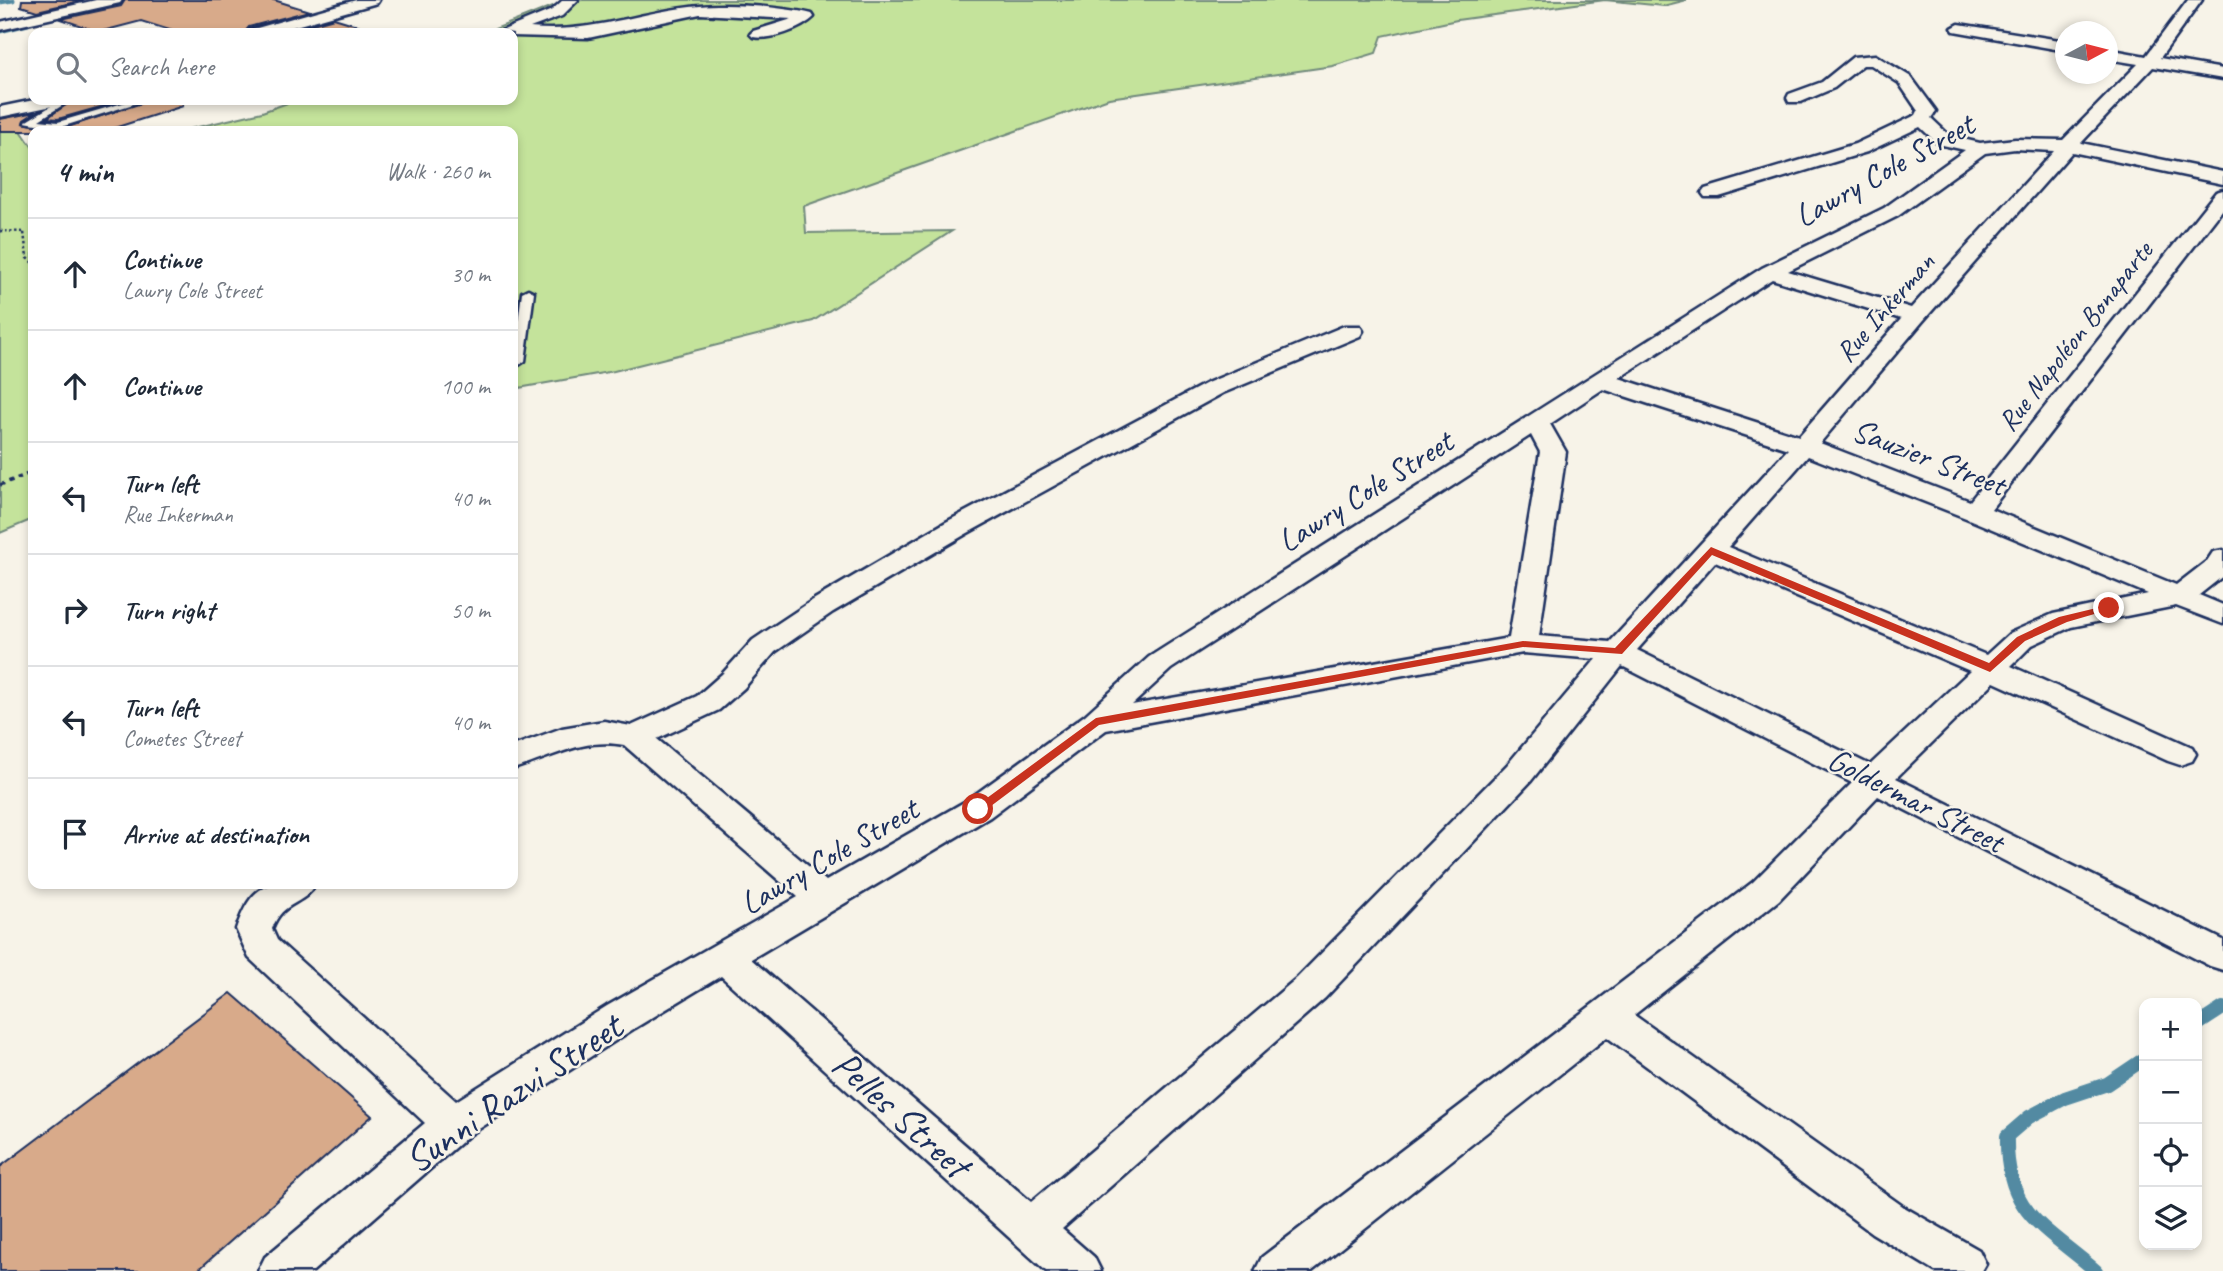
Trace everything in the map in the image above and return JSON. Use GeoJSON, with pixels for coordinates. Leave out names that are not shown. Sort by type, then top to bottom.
{"type":"FeatureCollection","features":[{"type":"Feature","properties":{"kind":"street"},"geometry":{"type":"LineString","coordinates":[[0,26],[114,0]]}},
{"type":"Feature","properties":{"kind":"street"},"geometry":{"type":"LineString","coordinates":[[273,28],[372,0]]}},
{"type":"Feature","properties":{"kind":"street"},"geometry":{"type":"LineString","coordinates":[[517,28],[557,13],[571,0]]}},
{"type":"Feature","properties":{"kind":"street","name":"Rue Inkerman"},"geometry":{"type":"LineString","coordinates":[[1030,1229],[1311,988],[1519,773],[1618,652],[1804,446],[1915,316],[2068,146],[2150,61],[2195,0]]}},
{"type":"Feature","properties":{"kind":"street"},"geometry":{"type":"LineString","coordinates":[[518,32],[589,33],[700,10],[784,13],[807,17],[784,28],[758,34]]}},
{"type":"Feature","properties":{"kind":"street"},"geometry":{"type":"LineString","coordinates":[[1959,28],[2055,44]]}},
{"type":"Feature","properties":{"kind":"street"},"geometry":{"type":"LineString","coordinates":[[2118,56],[2223,74]]}},
{"type":"Feature","properties":{"kind":"street"},"geometry":{"type":"LineString","coordinates":[[1712,193],[1861,148],[1922,119],[1927,111],[1905,80],[1875,60],[1859,60],[1828,85],[1795,97]]}},
{"type":"Feature","properties":{"kind":"street"},"geometry":{"type":"LineString","coordinates":[[0,112],[32,105]]}},
{"type":"Feature","properties":{"kind":"street"},"geometry":{"type":"LineString","coordinates":[[1922,119],[1944,140],[1980,148]]}},
{"type":"Feature","properties":{"kind":"street","name":"Lawry Cole Street"},"geometry":{"type":"LineString","coordinates":[[725,958],[978,809],[1096,722],[1160,663],[1769,272],[1891,212],[1980,148],[2015,144],[2068,146],[2223,178]]}},
{"type":"Feature","properties":{"kind":"street","name":"Rue Napoléon Bonaparte"},"geometry":{"type":"LineString","coordinates":[[1975,512],[2223,196]]}},
{"type":"Feature","properties":{"kind":"street"},"geometry":{"type":"LineString","coordinates":[[1769,272],[1915,316]]}},
{"type":"Feature","properties":{"kind":"street"},"geometry":{"type":"LineString","coordinates":[[634,737],[708,703],[733,681],[764,646],[823,606],[956,528],[1215,388],[1352,331]]}},
{"type":"Feature","properties":{"kind":"street","name":"Sauzier Street"},"geometry":{"type":"LineString","coordinates":[[1603,381],[1804,446],[1975,512],[2223,615]]}},
{"type":"Feature","properties":{"kind":"street"},"geometry":{"type":"LineString","coordinates":[[1523,644],[1553,452],[1537,423]]}},
{"type":"Feature","properties":{"kind":"street"},"geometry":{"type":"LineString","coordinates":[[1711,550],[1990,668],[2180,754]]}},
{"type":"Feature","properties":{"kind":"street"},"geometry":{"type":"LineString","coordinates":[[1278,1271],[1766,891],[1875,779],[2021,639],[2063,620],[2109,608],[2178,597],[2218,566],[2223,558]]}},
{"type":"Feature","properties":{"kind":"street"},"geometry":{"type":"LineString","coordinates":[[1096,722],[1523,644],[1618,652]]}},
{"type":"Feature","properties":{"kind":"street","name":"Goldermar Street"},"geometry":{"type":"LineString","coordinates":[[1618,652],[2218,953]]}},
{"type":"Feature","properties":{"kind":"street"},"geometry":{"type":"LineString","coordinates":[[518,756],[562,738],[604,731],[634,737],[824,899]]}},
{"type":"Feature","properties":{"kind":"street"},"geometry":{"type":"LineString","coordinates":[[290,889],[262,906],[254,929],[262,948],[453,1124]]}},
{"type":"Feature","properties":{"kind":"street","name":"Pelles Street"},"geometry":{"type":"LineString","coordinates":[[725,958],[1078,1271]]}},
{"type":"Feature","properties":{"kind":"street","name":"Sunni Razvi Street"},"geometry":{"type":"LineString","coordinates":[[281,1271],[453,1124],[621,1017],[725,958]]}},
{"type":"Feature","properties":{"kind":"street"},"geometry":{"type":"LineString","coordinates":[[1606,1015],[1888,1220],[1964,1264]]}},
{"type":"Feature","properties":{"kind":"lane"},"geometry":{"type":"LineString","coordinates":[[59,105],[30,122],[58,125],[125,105]]}},
{"type":"Feature","properties":{"kind":"lane"},"geometry":{"type":"LineString","coordinates":[[519,361],[528,292]]}},
{"type":"Feature","properties":{"kind":"path"},"geometry":{"type":"LineString","coordinates":[[0,231],[24,232],[28,259]]}},
{"type":"Feature","properties":{"kind":"path"},"geometry":{"type":"LineString","coordinates":[[0,485],[28,474]]}},
{"type":"Feature","properties":{"kind":"green space"},"geometry":{"type":"Polygon","coordinates":[[[568,0],[1605,0],[1457,20],[1382,36],[1376,53],[1333,66],[1109,98],[804,206],[806,233],[952,231],[813,321],[614,371],[518,388],[518,126],[202,126],[282,105],[518,105],[518,28],[498,28],[568,0]]]}},
{"type":"Feature","properties":{"kind":"green space"},"geometry":{"type":"Polygon","coordinates":[[[1605,0],[1687,0],[1663,6],[1605,0]]]}},
{"type":"Feature","properties":{"kind":"green space"},"geometry":{"type":"Polygon","coordinates":[[[10,115],[28,141],[28,521],[0,533],[0,117],[10,115]]]}},
{"type":"Feature","properties":{"kind":"building"},"geometry":{"type":"Polygon","coordinates":[[[22,0],[84,0],[37,11],[21,6],[22,0]]]}},
{"type":"Feature","properties":{"kind":"building"},"geometry":{"type":"Polygon","coordinates":[[[125,0],[274,0],[309,11],[248,28],[163,28],[141,21],[114,28],[87,28],[61,19],[121,6],[125,0]]]}},
{"type":"Feature","properties":{"kind":"building"},"geometry":{"type":"Polygon","coordinates":[[[334,18],[360,26],[360,28],[298,28],[334,18]]]}},
{"type":"Feature","properties":{"kind":"building"},"geometry":{"type":"Polygon","coordinates":[[[66,105],[107,105],[58,119],[47,118],[66,105]]]}},
{"type":"Feature","properties":{"kind":"building"},"geometry":{"type":"Polygon","coordinates":[[[134,105],[183,105],[121,126],[71,126],[134,105]]]}},
{"type":"Feature","properties":{"kind":"building"},"geometry":{"type":"Polygon","coordinates":[[[36,112],[23,123],[38,126],[28,126],[28,131],[0,131],[0,119],[36,112]]]}},
{"type":"Feature","properties":{"kind":"building"},"geometry":{"type":"Polygon","coordinates":[[[231,993],[372,1116],[197,1271],[0,1271],[0,1167],[231,993]]]}},
{"type":"Feature","properties":{"kind":"waterway"},"geometry":{"type":"LineString","coordinates":[[0,2],[13,0]]}},
{"type":"Feature","properties":{"kind":"waterway"},"geometry":{"type":"LineString","coordinates":[[0,31],[28,24]]}},
{"type":"Feature","properties":{"kind":"waterway"},"geometry":{"type":"LineString","coordinates":[[2202,1022],[2223,1008]]}},
{"type":"Feature","properties":{"kind":"waterway"},"geometry":{"type":"LineString","coordinates":[[2096,1271],[2044,1229],[2021,1201],[2008,1162],[2007,1136],[2029,1117],[2065,1098],[2107,1084],[2141,1061]]}},
{"type":"Feature","properties":{"kind":"route"},"geometry":{"type":"LineString","coordinates":[[978,809],[1096,722],[1523,644],[1618,652],[1711,550],[1990,668],[2021,639],[2063,620],[2109,608]]}}]}
